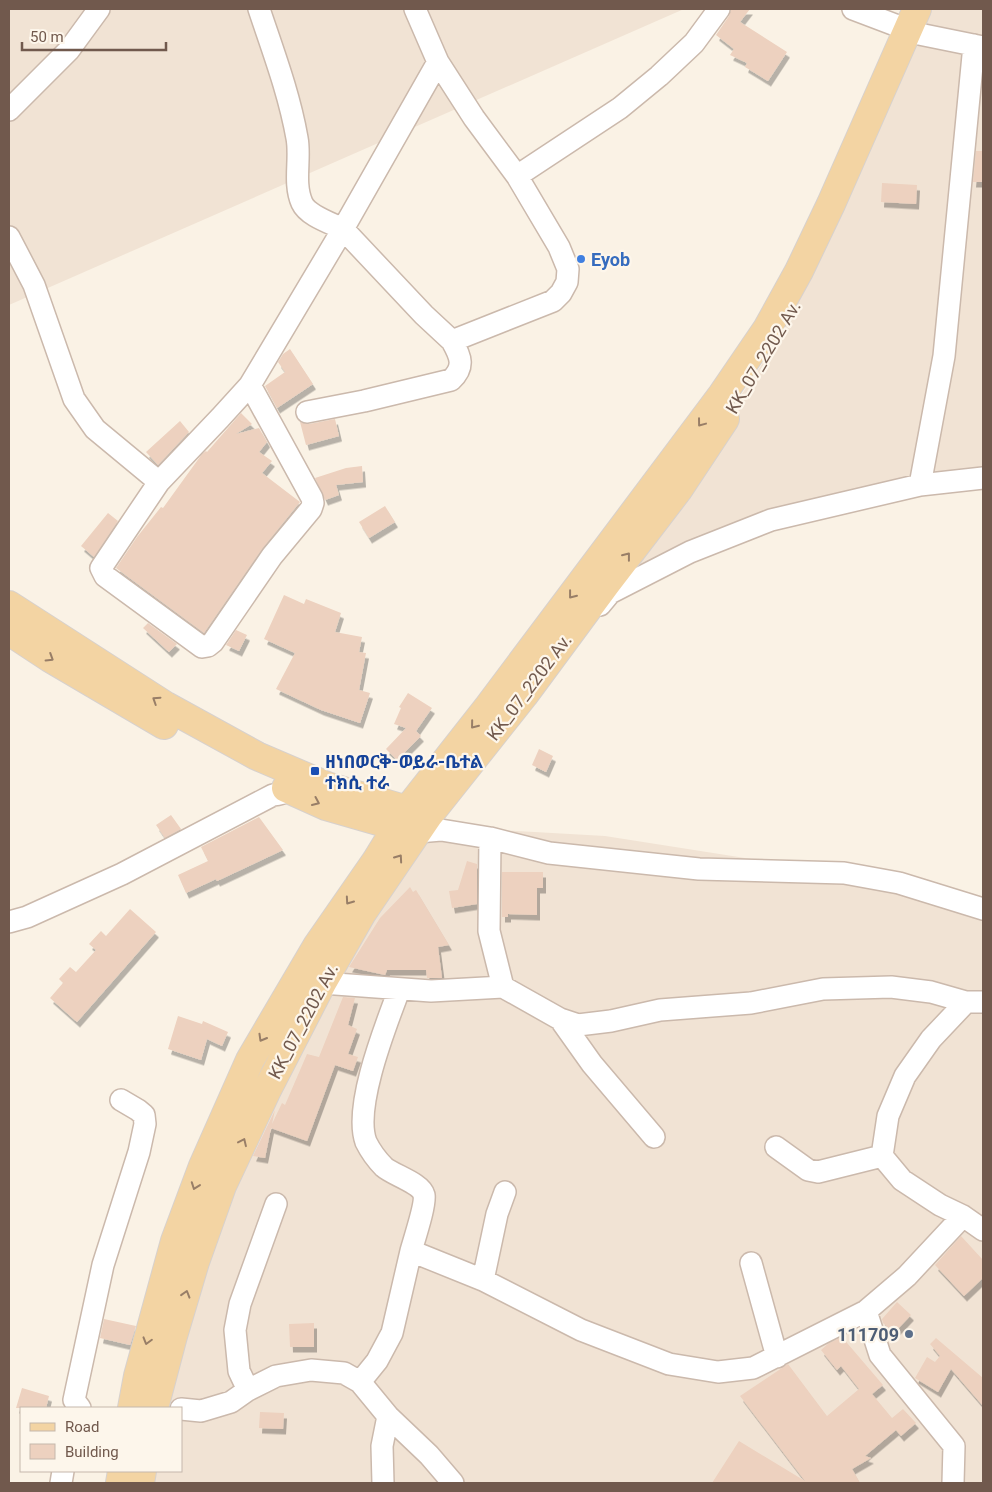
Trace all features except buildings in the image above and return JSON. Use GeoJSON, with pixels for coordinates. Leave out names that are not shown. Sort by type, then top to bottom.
{"type":"FeatureCollection","features":[{"type":"Feature","properties":{"kind":"main road","name":"KK_07_2202 Av."},"geometry":{"type":"LineString","coordinates":[[154,1407],[195,1262],[222,1186],[267,1090],[322,983],[362,913],[419,823],[524,695],[678,490],[768,355],[802,293],[895,92],[915,24],[929,9]]}},
{"type":"Feature","properties":{"kind":"main road"},"geometry":{"type":"LineString","coordinates":[[154,1407],[138,1376],[176,1241],[203,1166],[246,1069],[318,946],[419,823],[489,706],[717,402],[767,329],[799,271],[915,24]]}},
{"type":"Feature","properties":{"kind":"main road"},"geometry":{"type":"LineString","coordinates":[[9,605],[166,706],[257,756],[295,783]]}},
{"type":"Feature","properties":{"kind":"main road"},"geometry":{"type":"LineString","coordinates":[[9,631],[150,718],[295,783],[327,786],[419,823]]}},
{"type":"Feature","properties":{"kind":"street"},"geometry":{"type":"LineString","coordinates":[[9,110],[69,50],[99,9]]}},
{"type":"Feature","properties":{"kind":"street"},"geometry":{"type":"LineString","coordinates":[[259,9],[291,106],[298,141],[299,192],[302,204],[311,213],[343,229],[424,315],[452,341],[461,362],[458,374],[451,380],[364,401],[307,412]]}},
{"type":"Feature","properties":{"kind":"street"},"geometry":{"type":"LineString","coordinates":[[415,9],[438,62],[474,118],[518,176],[559,247],[568,269],[567,282],[562,293],[553,301],[452,341]]}},
{"type":"Feature","properties":{"kind":"street"},"geometry":{"type":"LineString","coordinates":[[518,176],[620,108],[659,76],[694,43],[719,9]]}},
{"type":"Feature","properties":{"kind":"street"},"geometry":{"type":"LineString","coordinates":[[853,9],[915,24],[978,46],[944,356],[920,485]]}},
{"type":"Feature","properties":{"kind":"street"},"geometry":{"type":"LineString","coordinates":[[250,385],[313,503],[311,509],[272,556],[213,642],[208,646],[202,647],[105,576],[101,568],[159,482],[250,385],[343,229],[438,62]]}},
{"type":"Feature","properties":{"kind":"street"},"geometry":{"type":"LineString","coordinates":[[9,237],[34,285],[74,400],[95,430],[159,482]]}},
{"type":"Feature","properties":{"kind":"street"},"geometry":{"type":"LineString","coordinates":[[524,695],[610,593],[690,552],[770,520],[920,485],[983,478]]}},
{"type":"Feature","properties":{"kind":"street"},"geometry":{"type":"LineString","coordinates":[[9,922],[27,917],[122,874],[273,795],[282,794],[295,783]]}},
{"type":"Feature","properties":{"kind":"street"},"geometry":{"type":"LineString","coordinates":[[419,823],[549,853],[606,861],[699,869],[844,873],[899,883],[983,909]]}},
{"type":"Feature","properties":{"kind":"street"},"geometry":{"type":"LineString","coordinates":[[490,838],[489,932],[503,987]]}},
{"type":"Feature","properties":{"kind":"street"},"geometry":{"type":"LineString","coordinates":[[322,983],[431,991],[503,987],[560,1019],[578,1025],[611,1021],[660,1010],[751,1003],[823,989],[890,987],[931,992],[974,1002]]}},
{"type":"Feature","properties":{"kind":"street"},"geometry":{"type":"LineString","coordinates":[[360,1382],[377,1361],[392,1333],[424,1204],[424,1195],[420,1188],[385,1168],[366,1141],[364,1121],[369,1079],[399,990]]}},
{"type":"Feature","properties":{"kind":"street"},"geometry":{"type":"LineString","coordinates":[[974,1002],[931,1039],[905,1076],[888,1116],[882,1156],[902,1180],[983,1230]]}},
{"type":"Feature","properties":{"kind":"street"},"geometry":{"type":"LineString","coordinates":[[560,1019],[592,1064],[654,1137]]}},
{"type":"Feature","properties":{"kind":"street"},"geometry":{"type":"LineString","coordinates":[[75,1406],[103,1265],[139,1152],[145,1124],[144,1116],[122,1100]]}},
{"type":"Feature","properties":{"kind":"street"},"geometry":{"type":"LineString","coordinates":[[776,1147],[808,1170],[818,1172],[882,1156]]}},
{"type":"Feature","properties":{"kind":"street"},"geometry":{"type":"LineString","coordinates":[[483,1280],[497,1214],[505,1192]]}},
{"type":"Feature","properties":{"kind":"street"},"geometry":{"type":"LineString","coordinates":[[248,1390],[239,1371],[235,1330],[240,1304],[276,1204]]}},
{"type":"Feature","properties":{"kind":"street"},"geometry":{"type":"LineString","coordinates":[[411,1251],[483,1280],[581,1330],[669,1364],[718,1372],[753,1368],[866,1311],[907,1276],[963,1216]]}},
{"type":"Feature","properties":{"kind":"street"},"geometry":{"type":"LineString","coordinates":[[751,1263],[777,1357]]}},
{"type":"Feature","properties":{"kind":"street"},"geometry":{"type":"LineString","coordinates":[[866,1311],[880,1355],[954,1446],[952,1483]]}},
{"type":"Feature","properties":{"kind":"street"},"geometry":{"type":"LineString","coordinates":[[182,1409],[201,1411],[231,1402],[248,1390],[276,1376],[311,1370],[344,1373],[360,1382],[388,1416],[429,1455],[453,1483]]}},
{"type":"Feature","properties":{"kind":"street"},"geometry":{"type":"LineString","coordinates":[[383,1483],[382,1446],[388,1416]]}},
{"type":"Feature","properties":{"kind":"shaded area"},"geometry":{"type":"Polygon","coordinates":[[[9,9],[684,9],[9,305],[9,9]]]}},
{"type":"Feature","properties":{"kind":"shaded area"},"geometry":{"type":"Polygon","coordinates":[[[929,9],[983,9],[983,478],[890,491],[606,584],[678,490],[768,355],[803,293],[929,9]]]}},
{"type":"Feature","properties":{"kind":"shaded area"},"geometry":{"type":"Polygon","coordinates":[[[429,826],[605,836],[833,872],[983,902],[983,1483],[140,1483],[142,1472],[182,1472],[182,1407],[154,1407],[267,1090],[429,826]]]}},
{"type":"Feature","properties":{"kind":"place","name":"Eyob"},"geometry":{"type":"Point","coordinates":[581,259]}},
{"type":"Feature","properties":{"kind":"place","name":"ዘነበወርቅ-ወይራ-ቤተል ተክሲ ተራ"},"geometry":{"type":"Point","coordinates":[315,771]}},
{"type":"Feature","properties":{"kind":"place","name":"111709"},"geometry":{"type":"Point","coordinates":[909,1334]}}]}
